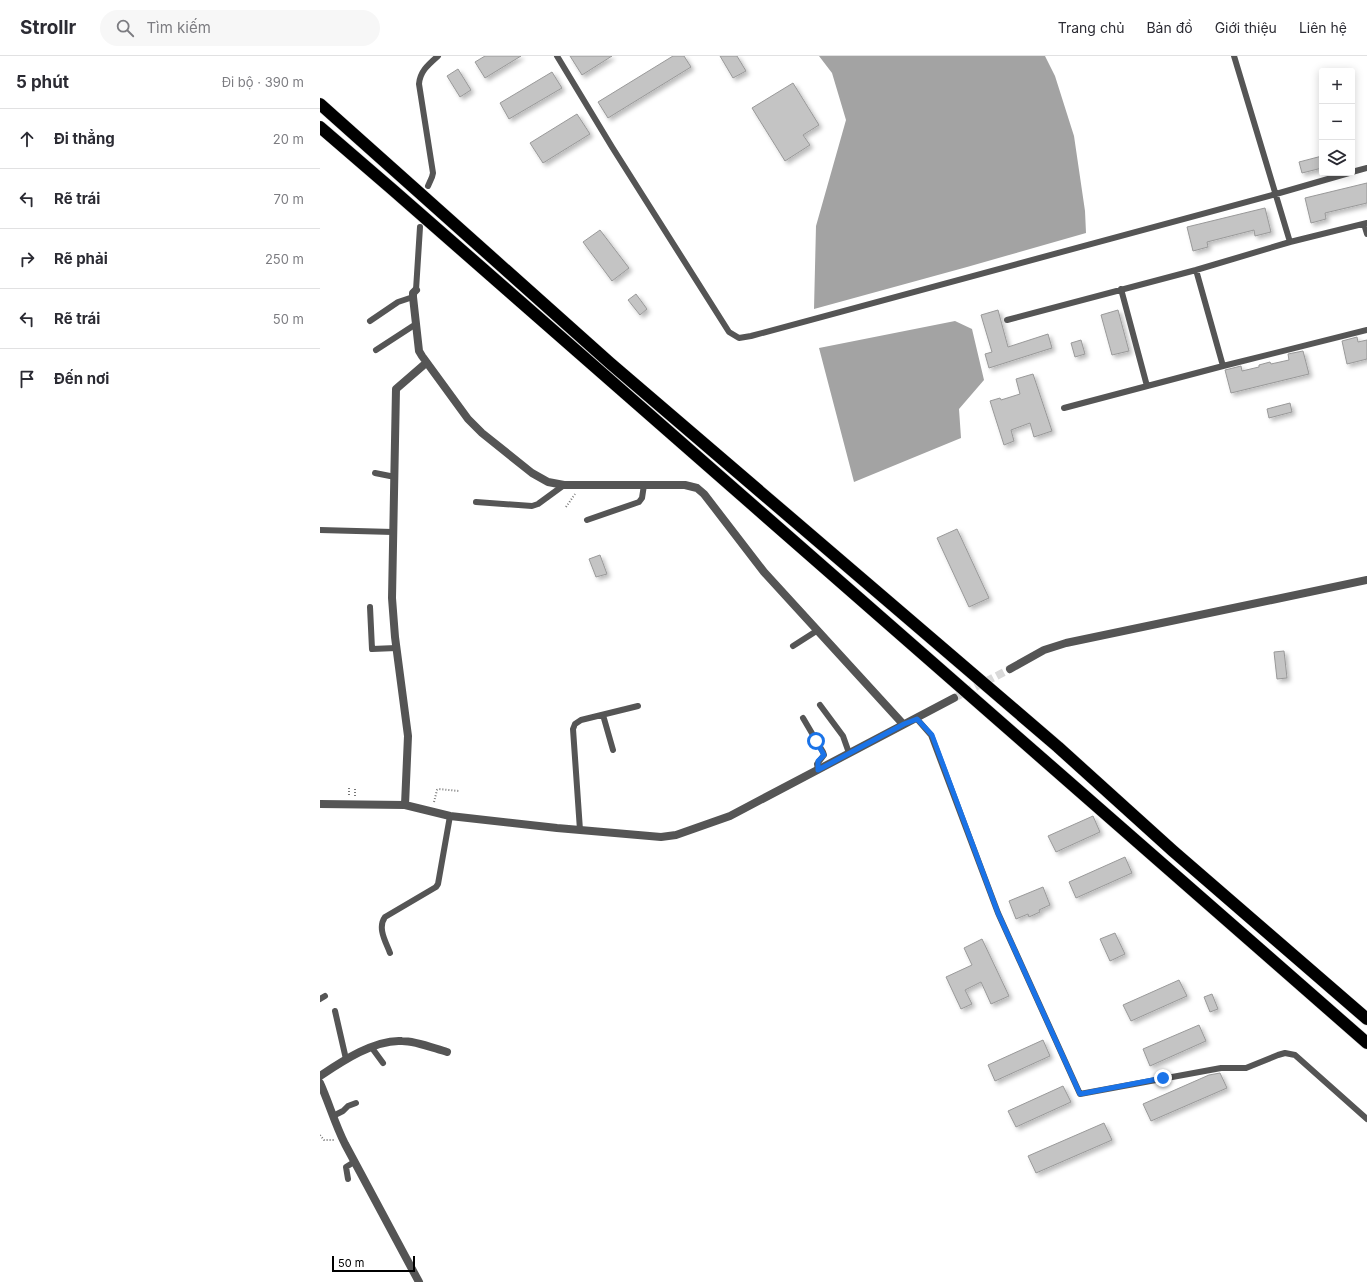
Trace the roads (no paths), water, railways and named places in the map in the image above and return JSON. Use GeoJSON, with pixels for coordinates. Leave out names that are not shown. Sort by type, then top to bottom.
{"type":"FeatureCollection","features":[{"type":"Feature","properties":{"kind":"highway"},"geometry":{"type":"LineString","coordinates":[[320,104],[610,363],[1058,747],[1173,851],[1367,1019]]}},
{"type":"Feature","properties":{"kind":"highway"},"geometry":{"type":"LineString","coordinates":[[320,127],[1367,1043]]}},
{"type":"Feature","properties":{"kind":"street"},"geometry":{"type":"LineString","coordinates":[[414,293],[419,351],[426,363],[468,419],[482,433],[532,473],[548,482],[564,485],[685,485],[697,488],[704,494],[764,572],[904,724]]}},
{"type":"Feature","properties":{"kind":"street"},"geometry":{"type":"LineString","coordinates":[[405,805],[408,736],[396,648],[392,598],[396,388],[426,363]]}},
{"type":"Feature","properties":{"kind":"street"},"geometry":{"type":"LineString","coordinates":[[1010,669],[1044,650],[1066,643],[1367,580]]}},
{"type":"Feature","properties":{"kind":"street"},"geometry":{"type":"LineString","coordinates":[[320,804],[405,805],[450,816],[661,837],[676,835],[730,816],[904,724],[917,719],[954,698]]}},
{"type":"Feature","properties":{"kind":"street"},"geometry":{"type":"LineString","coordinates":[[320,1076],[346,1059],[392,1041],[403,1041],[447,1052]]}},
{"type":"Feature","properties":{"kind":"street"},"geometry":{"type":"LineString","coordinates":[[320,1083],[342,1138],[419,1282]]}},
{"type":"Feature","properties":{"kind":"lane"},"geometry":{"type":"LineString","coordinates":[[428,186],[433,173],[419,84],[422,72],[438,56]]}},
{"type":"Feature","properties":{"kind":"lane"},"geometry":{"type":"LineString","coordinates":[[557,56],[612,148],[728,332],[739,338],[759,334],[1338,176]]}},
{"type":"Feature","properties":{"kind":"lane"},"geometry":{"type":"LineString","coordinates":[[1234,56],[1290,242]]}},
{"type":"Feature","properties":{"kind":"lane"},"geometry":{"type":"LineString","coordinates":[[1355,171],[1367,168]]}},
{"type":"Feature","properties":{"kind":"lane"},"geometry":{"type":"LineString","coordinates":[[1007,320],[1196,270],[1290,242],[1366,224],[1367,234]]}},
{"type":"Feature","properties":{"kind":"lane"},"geometry":{"type":"LineString","coordinates":[[370,321],[414,293],[420,227]]}},
{"type":"Feature","properties":{"kind":"lane"},"geometry":{"type":"LineString","coordinates":[[1196,270],[1223,366]]}},
{"type":"Feature","properties":{"kind":"lane"},"geometry":{"type":"LineString","coordinates":[[1121,289],[1148,386]]}},
{"type":"Feature","properties":{"kind":"lane"},"geometry":{"type":"LineString","coordinates":[[376,350],[416,324]]}},
{"type":"Feature","properties":{"kind":"lane"},"geometry":{"type":"LineString","coordinates":[[1064,408],[1367,330]]}},
{"type":"Feature","properties":{"kind":"lane"},"geometry":{"type":"LineString","coordinates":[[375,473],[395,477]]}},
{"type":"Feature","properties":{"kind":"lane"},"geometry":{"type":"LineString","coordinates":[[476,502],[532,506],[538,504],[564,485]]}},
{"type":"Feature","properties":{"kind":"lane"},"geometry":{"type":"LineString","coordinates":[[587,520],[639,502],[642,498],[644,485]]}},
{"type":"Feature","properties":{"kind":"lane"},"geometry":{"type":"LineString","coordinates":[[320,530],[393,532]]}},
{"type":"Feature","properties":{"kind":"lane"},"geometry":{"type":"LineString","coordinates":[[370,607],[372,649],[396,648]]}},
{"type":"Feature","properties":{"kind":"lane"},"geometry":{"type":"LineString","coordinates":[[793,646],[818,630]]}},
{"type":"Feature","properties":{"kind":"lane"},"geometry":{"type":"LineString","coordinates":[[820,705],[843,736],[849,753]]}},
{"type":"Feature","properties":{"kind":"lane"},"geometry":{"type":"LineString","coordinates":[[580,830],[573,730],[575,724],[581,720],[638,706]]}},
{"type":"Feature","properties":{"kind":"lane"},"geometry":{"type":"LineString","coordinates":[[603,715],[613,750]]}},
{"type":"Feature","properties":{"kind":"lane"},"geometry":{"type":"LineString","coordinates":[[803,718],[824,755],[817,764],[818,770]]}},
{"type":"Feature","properties":{"kind":"lane"},"geometry":{"type":"LineString","coordinates":[[917,719],[932,735],[998,913],[1080,1094],[1221,1068],[1246,1068],[1278,1055],[1290,1054],[1295,1055],[1367,1119]]}},
{"type":"Feature","properties":{"kind":"lane"},"geometry":{"type":"LineString","coordinates":[[390,953],[381,929],[382,921],[385,917],[436,887],[438,884],[450,816]]}},
{"type":"Feature","properties":{"kind":"lane"},"geometry":{"type":"LineString","coordinates":[[335,1011],[346,1059]]}},
{"type":"Feature","properties":{"kind":"lane"},"geometry":{"type":"LineString","coordinates":[[372,1048],[383,1062]]}},
{"type":"Feature","properties":{"kind":"lane"},"geometry":{"type":"LineString","coordinates":[[333,1116],[343,1111],[348,1106],[356,1103]]}},
{"type":"Feature","properties":{"kind":"lane"},"geometry":{"type":"LineString","coordinates":[[348,1178],[346,1167],[354,1162]]}},
{"type":"Feature","properties":{"kind":"tunnel"},"geometry":{"type":"LineString","coordinates":[[954,698],[1010,669]]}}]}
